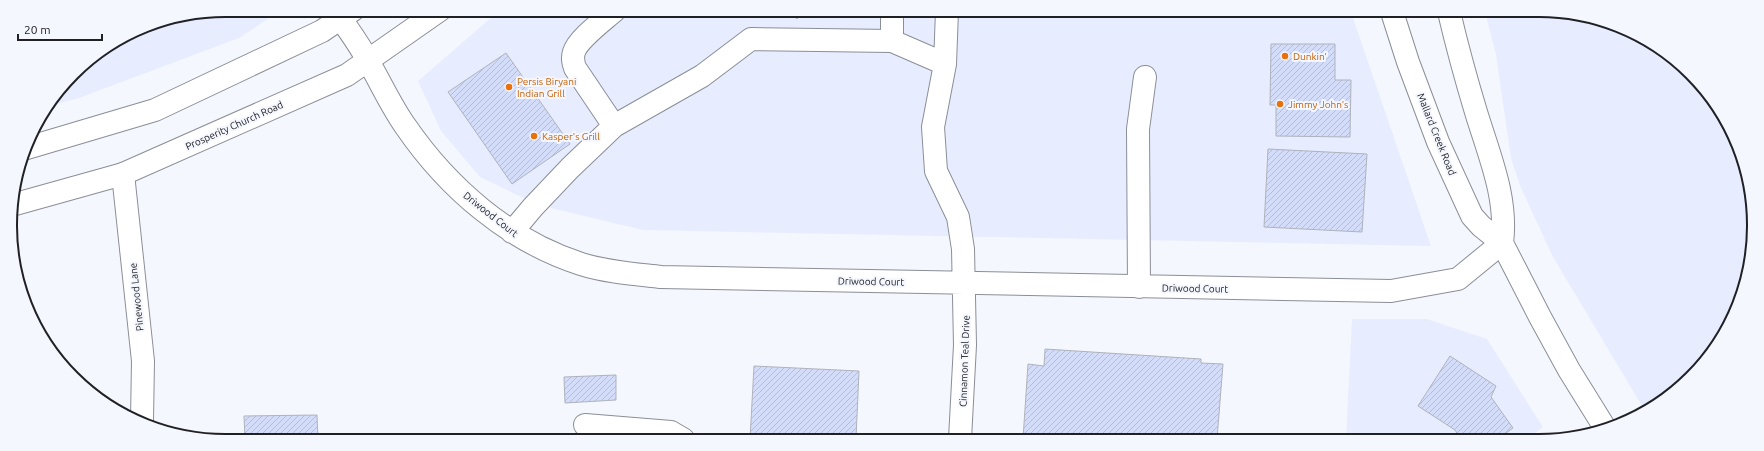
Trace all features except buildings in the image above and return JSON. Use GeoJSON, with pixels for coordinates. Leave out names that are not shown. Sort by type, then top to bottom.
{"type":"FeatureCollection","features":[{"type":"Feature","properties":{"kind":"street"},"geometry":{"type":"LineString","coordinates":[[33,147],[155,110],[322,31],[338,17]]}},
{"type":"Feature","properties":{"kind":"street","name":"Driwood Court"},"geometry":{"type":"LineString","coordinates":[[345,17],[380,86],[405,126],[435,165],[469,198],[512,232],[545,250],[582,265],[618,272],[661,277],[1391,291],[1458,279],[1502,243]]}},
{"type":"Feature","properties":{"kind":"street","name":"Prosperity Church Road"},"geometry":{"type":"LineString","coordinates":[[18,203],[123,174],[347,75],[430,17]]}},
{"type":"Feature","properties":{"kind":"street"},"geometry":{"type":"LineString","coordinates":[[607,17],[579,43],[574,51],[573,60],[575,68],[614,126]]}},
{"type":"Feature","properties":{"kind":"street"},"geometry":{"type":"LineString","coordinates":[[892,17],[892,41]]}},
{"type":"Feature","properties":{"kind":"street","name":"Cinnamon Teal Drive"},"geometry":{"type":"LineString","coordinates":[[946,17],[945,64],[933,127],[936,171],[958,217],[963,249],[965,346],[960,434]]}},
{"type":"Feature","properties":{"kind":"street","name":"Mallard Creek Road"},"geometry":{"type":"LineString","coordinates":[[1394,17],[1410,68],[1438,142],[1472,216],[1480,226],[1502,243],[1569,370],[1603,424]]}},
{"type":"Feature","properties":{"kind":"street"},"geometry":{"type":"LineString","coordinates":[[1450,17],[1458,52],[1498,185],[1504,215],[1502,243]]}},
{"type":"Feature","properties":{"kind":"street"},"geometry":{"type":"LineString","coordinates":[[512,232],[570,168],[614,126],[702,76],[751,39],[892,41],[945,64]]}},
{"type":"Feature","properties":{"kind":"street"},"geometry":{"type":"LineString","coordinates":[[1139,287],[1138,129],[1145,78]]}},
{"type":"Feature","properties":{"kind":"street","name":"Pinewood Lane"},"geometry":{"type":"LineString","coordinates":[[123,174],[143,361],[142,416]]}},
{"type":"Feature","properties":{"kind":"street"},"geometry":{"type":"LineString","coordinates":[[585,425],[671,432],[674,434]]}},
{"type":"Feature","properties":{"kind":"shaded area"},"geometry":{"type":"Polygon","coordinates":[[[212,17],[270,17],[239,38],[79,98],[56,104],[78,78],[99,60],[121,45],[146,33],[172,24],[212,17]]]}},
{"type":"Feature","properties":{"kind":"shaded area"},"geometry":{"type":"Polygon","coordinates":[[[492,17],[1353,17],[1431,246],[643,230],[538,205],[480,177],[441,131],[418,81],[492,17]]]}},
{"type":"Feature","properties":{"kind":"shaded area"},"geometry":{"type":"Polygon","coordinates":[[[1486,17],[1552,17],[1592,24],[1618,33],[1654,52],[1686,78],[1704,99],[1719,121],[1736,158],[1743,185],[1747,212],[1747,239],[1743,266],[1736,293],[1719,330],[1695,363],[1676,382],[1642,406],[1553,257],[1521,188],[1511,158],[1496,55],[1486,17]]]}},
{"type":"Feature","properties":{"kind":"shaded area"},"geometry":{"type":"Polygon","coordinates":[[[1352,319],[1427,319],[1487,339],[1543,427],[1534,434],[1346,434],[1352,319]]]}},
{"type":"Feature","properties":{"kind":"place","name":"Dunkin'"},"geometry":{"type":"Point","coordinates":[1285,56]}},
{"type":"Feature","properties":{"kind":"place","name":"Persis Biryani Indian Grill"},"geometry":{"type":"Point","coordinates":[509,87]}},
{"type":"Feature","properties":{"kind":"place","name":"Jimmy John's"},"geometry":{"type":"Point","coordinates":[1280,104]}},
{"type":"Feature","properties":{"kind":"place","name":"Kasper's Grill"},"geometry":{"type":"Point","coordinates":[534,136]}}]}
